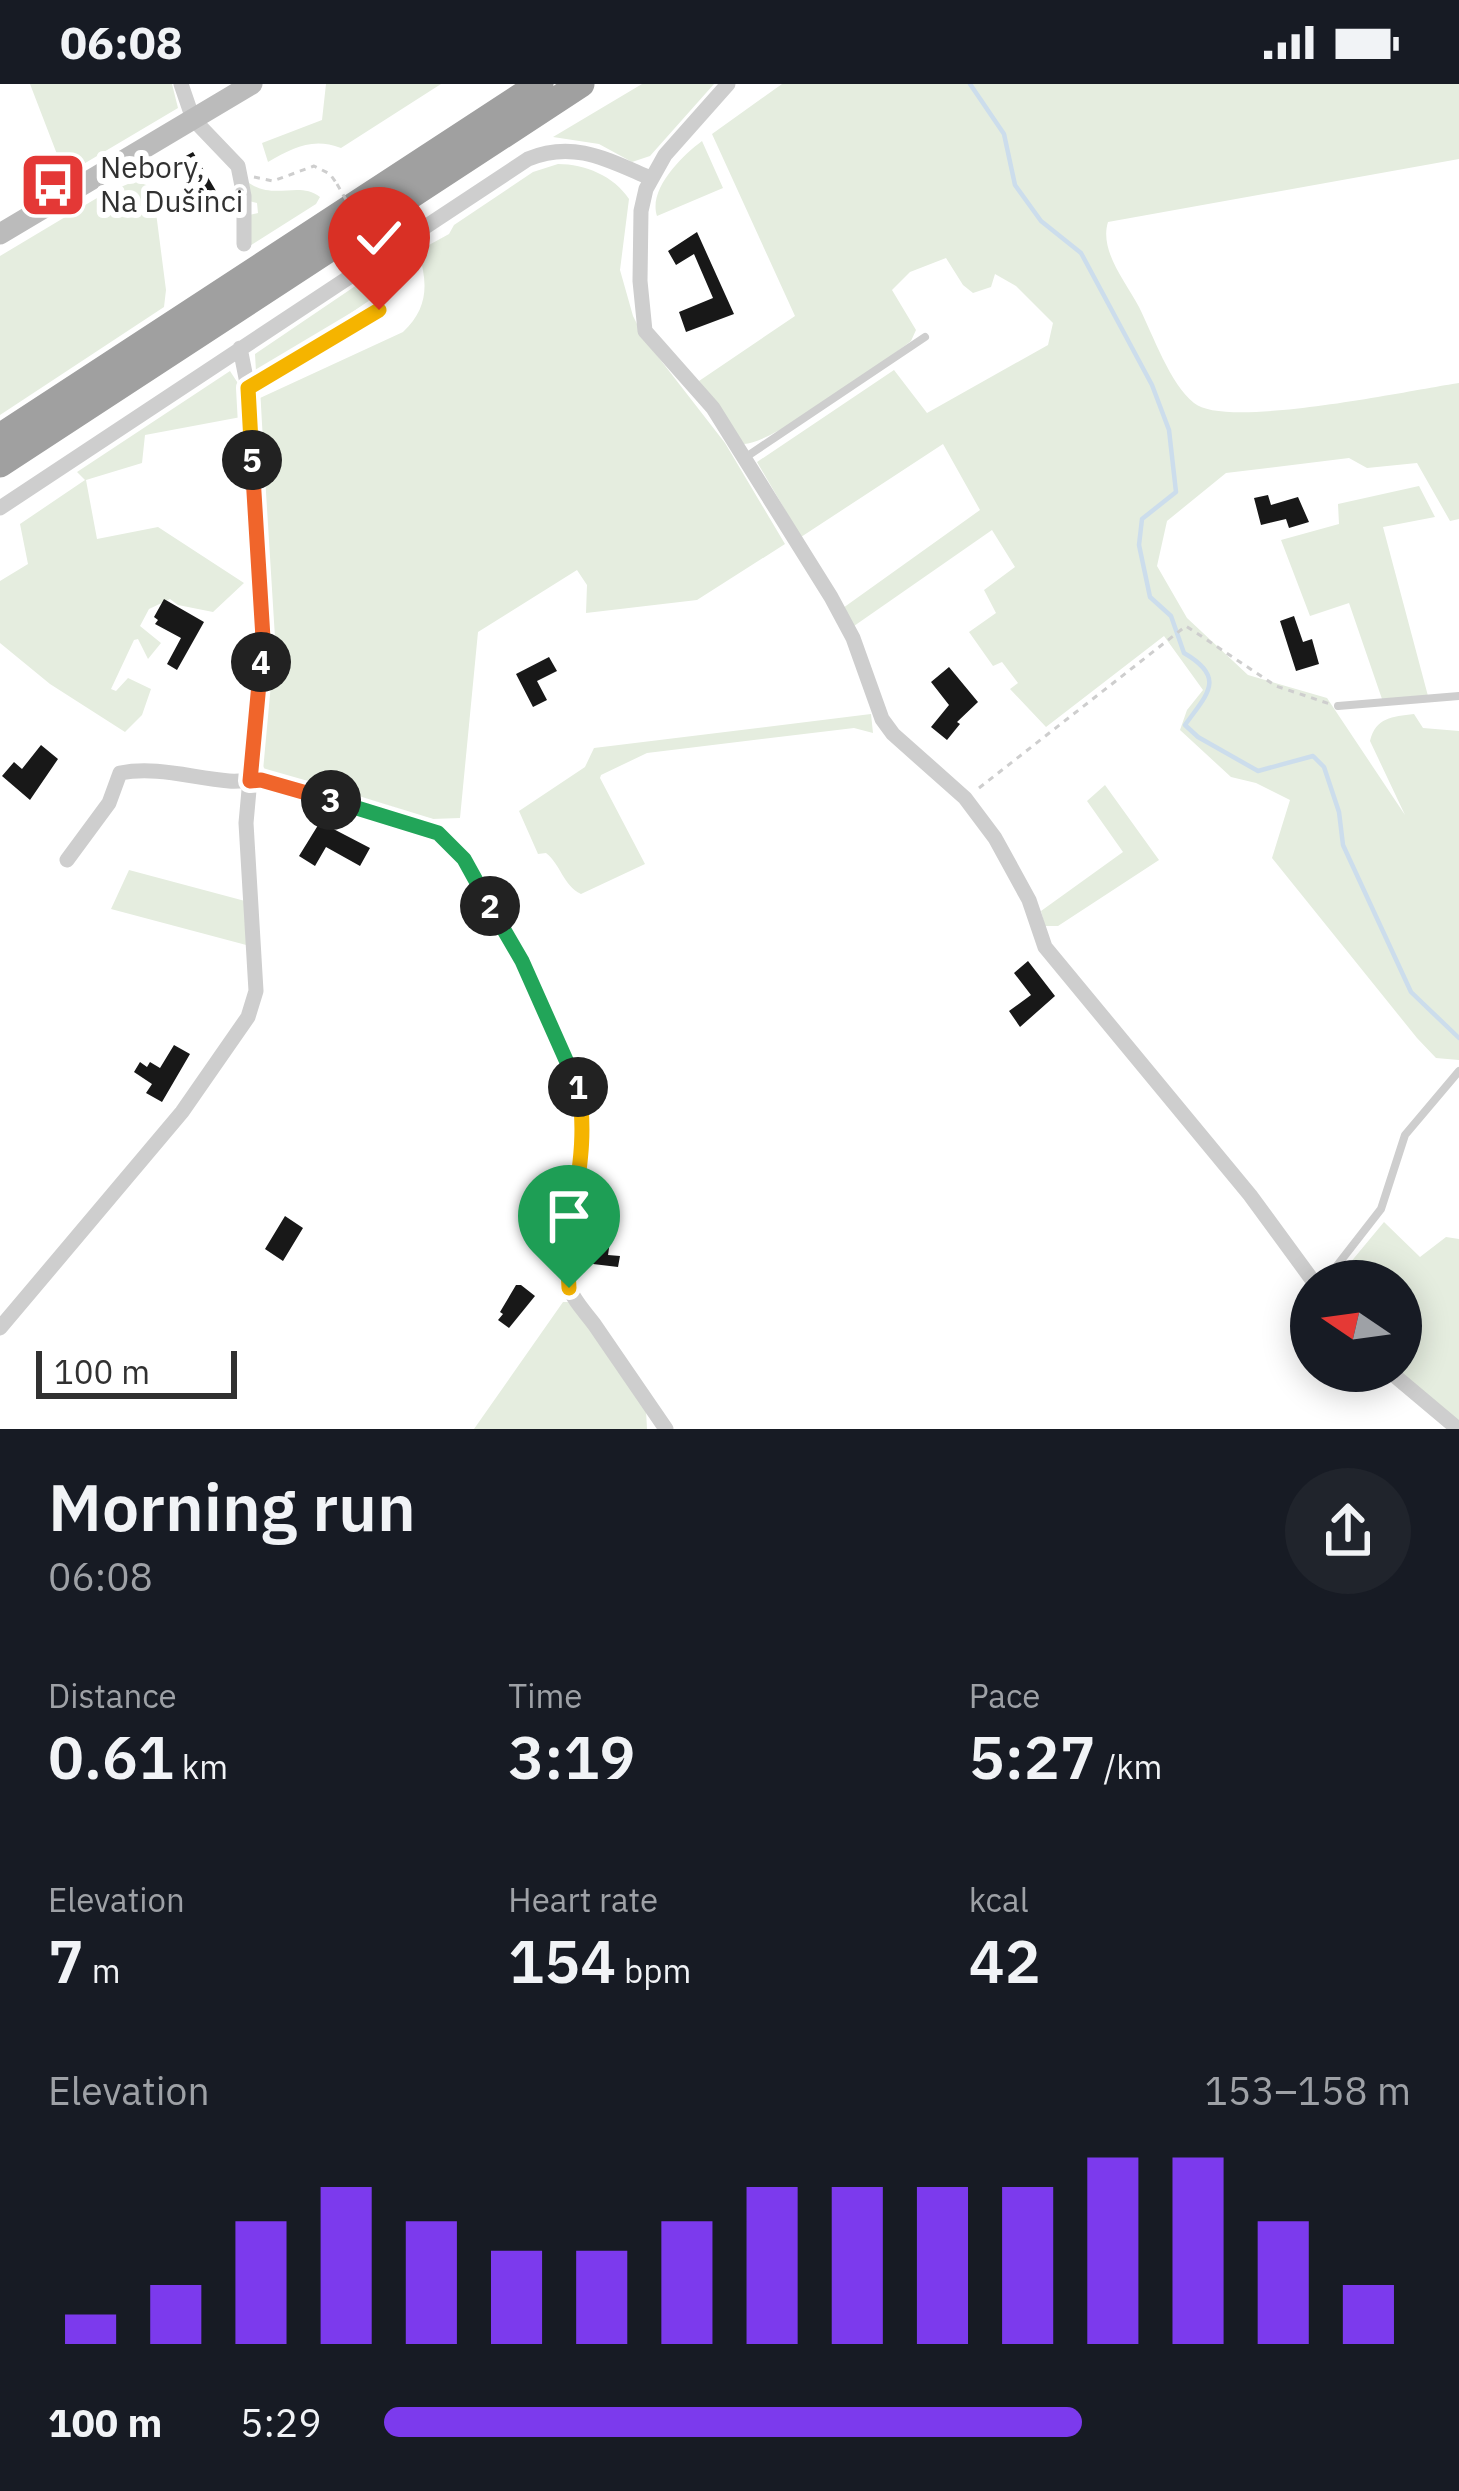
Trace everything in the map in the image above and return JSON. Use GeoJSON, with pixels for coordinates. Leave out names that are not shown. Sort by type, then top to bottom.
{"type":"FeatureCollection","features":[{"type":"Feature","properties":{"kind":"highway"},"geometry":{"type":"LineString","coordinates":[[0,437],[540,84]]}},
{"type":"Feature","properties":{"kind":"highway"},"geometry":{"type":"LineString","coordinates":[[0,464],[581,84]]}},
{"type":"Feature","properties":{"kind":"main road"},"geometry":{"type":"LineString","coordinates":[[0,233],[252,84]]}},
{"type":"Feature","properties":{"kind":"street"},"geometry":{"type":"LineString","coordinates":[[181,84],[193,119],[238,166],[244,196],[244,244]]}},
{"type":"Feature","properties":{"kind":"street"},"geometry":{"type":"LineString","coordinates":[[728,84],[650,178],[641,211],[645,331],[712,407],[831,597],[853,638],[882,719],[965,798],[1029,900],[1045,946],[1297,1260]]}},
{"type":"Feature","properties":{"kind":"street"},"geometry":{"type":"LineString","coordinates":[[0,508],[528,159],[579,150],[650,178]]}},
{"type":"Feature","properties":{"kind":"street"},"geometry":{"type":"LineString","coordinates":[[0,1328],[182,1112],[248,1017],[256,991],[246,869],[263,638],[248,388],[240,348]]}},
{"type":"Feature","properties":{"kind":"street"},"geometry":{"type":"LineString","coordinates":[[68,860],[109,803],[121,773],[150,770],[261,780],[438,833],[464,859],[522,961],[576,1075],[584,1114],[584,1157],[567,1255],[569,1288],[662,1427]]}},
{"type":"Feature","properties":{"kind":"street"},"geometry":{"type":"LineString","coordinates":[[1415,1392],[1458,1429]]}},
{"type":"Feature","properties":{"kind":"lane"},"geometry":{"type":"LineString","coordinates":[[745,458],[926,338]]}},
{"type":"Feature","properties":{"kind":"lane"},"geometry":{"type":"LineString","coordinates":[[1338,706],[1459,696]]}},
{"type":"Feature","properties":{"kind":"lane"},"geometry":{"type":"LineString","coordinates":[[1342,1260],[1373,1222],[1405,1135],[1459,1071]]}},
{"type":"Feature","properties":{"kind":"path"},"geometry":{"type":"LineString","coordinates":[[238,166],[255,178],[273,181],[314,166],[330,174],[388,273],[392,293],[379,310],[248,388]]}},
{"type":"Feature","properties":{"kind":"path"},"geometry":{"type":"LineString","coordinates":[[965,798],[1186,626],[1276,686],[1338,706]]}},
{"type":"Feature","properties":{"kind":"shaded area"},"geometry":{"type":"Polygon","coordinates":[[[30,84],[172,84],[178,108],[65,175],[30,84]]]}},
{"type":"Feature","properties":{"kind":"shaded area"},"geometry":{"type":"Polygon","coordinates":[[[326,84],[441,84],[341,148],[312,144],[268,162],[262,143],[322,120],[326,84]]]}},
{"type":"Feature","properties":{"kind":"shaded area"},"geometry":{"type":"Polygon","coordinates":[[[642,84],[714,84],[650,156],[632,162],[599,144],[553,137],[642,84]]]}},
{"type":"Feature","properties":{"kind":"shaded area"},"geometry":{"type":"Polygon","coordinates":[[[782,84],[1459,84],[1459,159],[1108,222],[1106,233],[1115,266],[1177,384],[1194,403],[1213,410],[1279,410],[1459,383],[1459,519],[1450,521],[1417,463],[1367,468],[1349,458],[1226,473],[1167,521],[1157,566],[1187,618],[1248,675],[1327,698],[1405,815],[1370,741],[1376,727],[1414,714],[1423,728],[1459,731],[1459,1060],[1436,1058],[1417,1038],[1272,858],[1290,800],[1231,777],[1180,730],[1187,710],[1203,690],[1164,636],[1046,727],[1010,689],[1018,683],[1002,662],[993,666],[969,632],[996,613],[984,590],[1015,567],[992,530],[854,626],[843,608],[980,510],[943,444],[801,537],[757,462],[894,370],[927,413],[1048,345],[1053,323],[1016,286],[995,274],[991,287],[973,293],[946,258],[910,272],[892,290],[916,330],[911,341],[803,417],[744,444],[699,381],[795,316],[712,134],[782,84]]]}},
{"type":"Feature","properties":{"kind":"shaded area"},"geometry":{"type":"Polygon","coordinates":[[[702,141],[723,188],[657,216],[662,184],[702,141]]]}},
{"type":"Feature","properties":{"kind":"shaded area"},"geometry":{"type":"Polygon","coordinates":[[[558,164],[598,173],[629,199],[620,270],[633,316],[645,340],[725,443],[785,544],[697,600],[586,613],[587,585],[577,570],[478,632],[460,818],[432,819],[274,776],[260,760],[270,636],[260,398],[403,332],[418,314],[424,294],[418,251],[533,172],[558,164]]]}},
{"type":"Feature","properties":{"kind":"shaded area"},"geometry":{"type":"Polygon","coordinates":[[[135,181],[149,186],[154,197],[164,307],[0,415],[0,256],[102,195],[135,181]]]}},
{"type":"Feature","properties":{"kind":"shaded area"},"geometry":{"type":"Polygon","coordinates":[[[246,181],[266,190],[303,190],[320,197],[248,247],[249,215],[258,213],[257,203],[249,201],[246,181]]]}},
{"type":"Feature","properties":{"kind":"shaded area"},"geometry":{"type":"Polygon","coordinates":[[[379,270],[384,282],[373,298],[267,370],[256,372],[255,354],[379,270]]]}},
{"type":"Feature","properties":{"kind":"shaded area"},"geometry":{"type":"Polygon","coordinates":[[[230,371],[241,388],[241,417],[145,435],[142,463],[86,480],[97,539],[158,527],[244,583],[213,612],[170,599],[149,609],[140,626],[161,643],[148,659],[138,639],[134,640],[111,689],[116,691],[128,678],[151,689],[142,715],[125,732],[50,684],[0,643],[0,581],[28,564],[20,524],[85,480],[77,472],[230,371]]]}},
{"type":"Feature","properties":{"kind":"shaded area"},"geometry":{"type":"Polygon","coordinates":[[[1419,486],[1435,517],[1383,527],[1428,696],[1382,699],[1349,603],[1310,616],[1281,540],[1339,524],[1338,504],[1419,486]]]}},
{"type":"Feature","properties":{"kind":"shaded area"},"geometry":{"type":"Polygon","coordinates":[[[871,714],[873,733],[854,728],[647,753],[601,775],[645,864],[581,894],[546,853],[538,854],[519,811],[585,767],[594,748],[871,714]]]}},
{"type":"Feature","properties":{"kind":"shaded area"},"geometry":{"type":"Polygon","coordinates":[[[1105,785],[1159,860],[1058,926],[1045,926],[1041,911],[1123,852],[1087,801],[1105,785]]]}},
{"type":"Feature","properties":{"kind":"shaded area"},"geometry":{"type":"Polygon","coordinates":[[[129,870],[245,901],[250,946],[111,909],[129,870]]]}},
{"type":"Feature","properties":{"kind":"shaded area"},"geometry":{"type":"Polygon","coordinates":[[[1384,1222],[1420,1257],[1446,1237],[1459,1239],[1459,1422],[1422,1391],[1422,1260],[1352,1260],[1384,1222]]]}},
{"type":"Feature","properties":{"kind":"shaded area"},"geometry":{"type":"Polygon","coordinates":[[[563,1302],[571,1302],[646,1410],[647,1429],[474,1429],[563,1302]]]}},
{"type":"Feature","properties":{"kind":"building"},"geometry":{"type":"Polygon","coordinates":[[[193,152],[216,191],[195,205],[175,162],[193,152]]]}},
{"type":"Feature","properties":{"kind":"building"},"geometry":{"type":"Polygon","coordinates":[[[697,232],[734,314],[686,332],[679,312],[713,298],[694,254],[676,265],[668,251],[697,232]]]}},
{"type":"Feature","properties":{"kind":"building"},"geometry":{"type":"Polygon","coordinates":[[[1268,495],[1271,505],[1298,497],[1309,522],[1289,528],[1286,519],[1261,525],[1254,498],[1268,495]]]}},
{"type":"Feature","properties":{"kind":"building"},"geometry":{"type":"Polygon","coordinates":[[[164,599],[204,622],[177,670],[167,664],[181,638],[155,624],[164,599]]]}},
{"type":"Feature","properties":{"kind":"building"},"geometry":{"type":"Polygon","coordinates":[[[1294,616],[1303,642],[1312,639],[1319,664],[1296,671],[1280,621],[1294,616]]]}},
{"type":"Feature","properties":{"kind":"building"},"geometry":{"type":"Polygon","coordinates":[[[549,657],[557,671],[537,681],[547,700],[533,707],[516,674],[549,657]]]}},
{"type":"Feature","properties":{"kind":"building"},"geometry":{"type":"Polygon","coordinates":[[[949,667],[978,702],[957,722],[947,740],[931,727],[949,705],[931,682],[949,667]]]}},
{"type":"Feature","properties":{"kind":"building"},"geometry":{"type":"Polygon","coordinates":[[[41,745],[58,759],[30,800],[2,776],[14,762],[22,769],[41,745]]]}},
{"type":"Feature","properties":{"kind":"building"},"geometry":{"type":"Polygon","coordinates":[[[320,822],[370,848],[360,866],[326,847],[315,866],[299,856],[320,822]]]}},
{"type":"Feature","properties":{"kind":"building"},"geometry":{"type":"Polygon","coordinates":[[[1028,961],[1055,996],[1020,1027],[1009,1011],[1031,995],[1014,973],[1028,961]]]}},
{"type":"Feature","properties":{"kind":"building"},"geometry":{"type":"Polygon","coordinates":[[[174,1045],[190,1054],[162,1102],[146,1093],[152,1084],[134,1072],[140,1062],[160,1068],[174,1045]]]}},
{"type":"Feature","properties":{"kind":"building"},"geometry":{"type":"Polygon","coordinates":[[[285,1216],[303,1228],[283,1261],[265,1249],[285,1216]]]}},
{"type":"Feature","properties":{"kind":"building"},"geometry":{"type":"Polygon","coordinates":[[[592,1225],[612,1228],[608,1255],[620,1256],[618,1267],[588,1259],[592,1225]]]}},
{"type":"Feature","properties":{"kind":"building"},"geometry":{"type":"Polygon","coordinates":[[[516,1285],[535,1296],[509,1328],[498,1320],[516,1285]]]}},
{"type":"Feature","properties":{"kind":"waterway"},"geometry":{"type":"LineString","coordinates":[[970,84],[1004,134],[1015,185],[1041,221],[1081,253],[1152,385],[1169,430],[1176,492],[1142,519],[1139,545],[1150,597],[1171,616],[1184,653],[1209,679],[1206,695],[1185,725],[1258,771],[1313,756],[1324,767],[1339,812],[1343,845],[1411,992],[1459,1038]]}},
{"type":"Feature","properties":{"kind":"place","name":"Nebory, Na Dušinci"},"geometry":{"type":"Point","coordinates":[53,185]}},
{"type":"Feature","properties":{"kind":"route"},"geometry":{"type":"LineString","coordinates":[[379,310],[248,388],[263,638],[250,781],[378,812],[438,833],[464,859],[522,961],[576,1075],[584,1114],[584,1157],[567,1255],[569,1288]]}}]}
